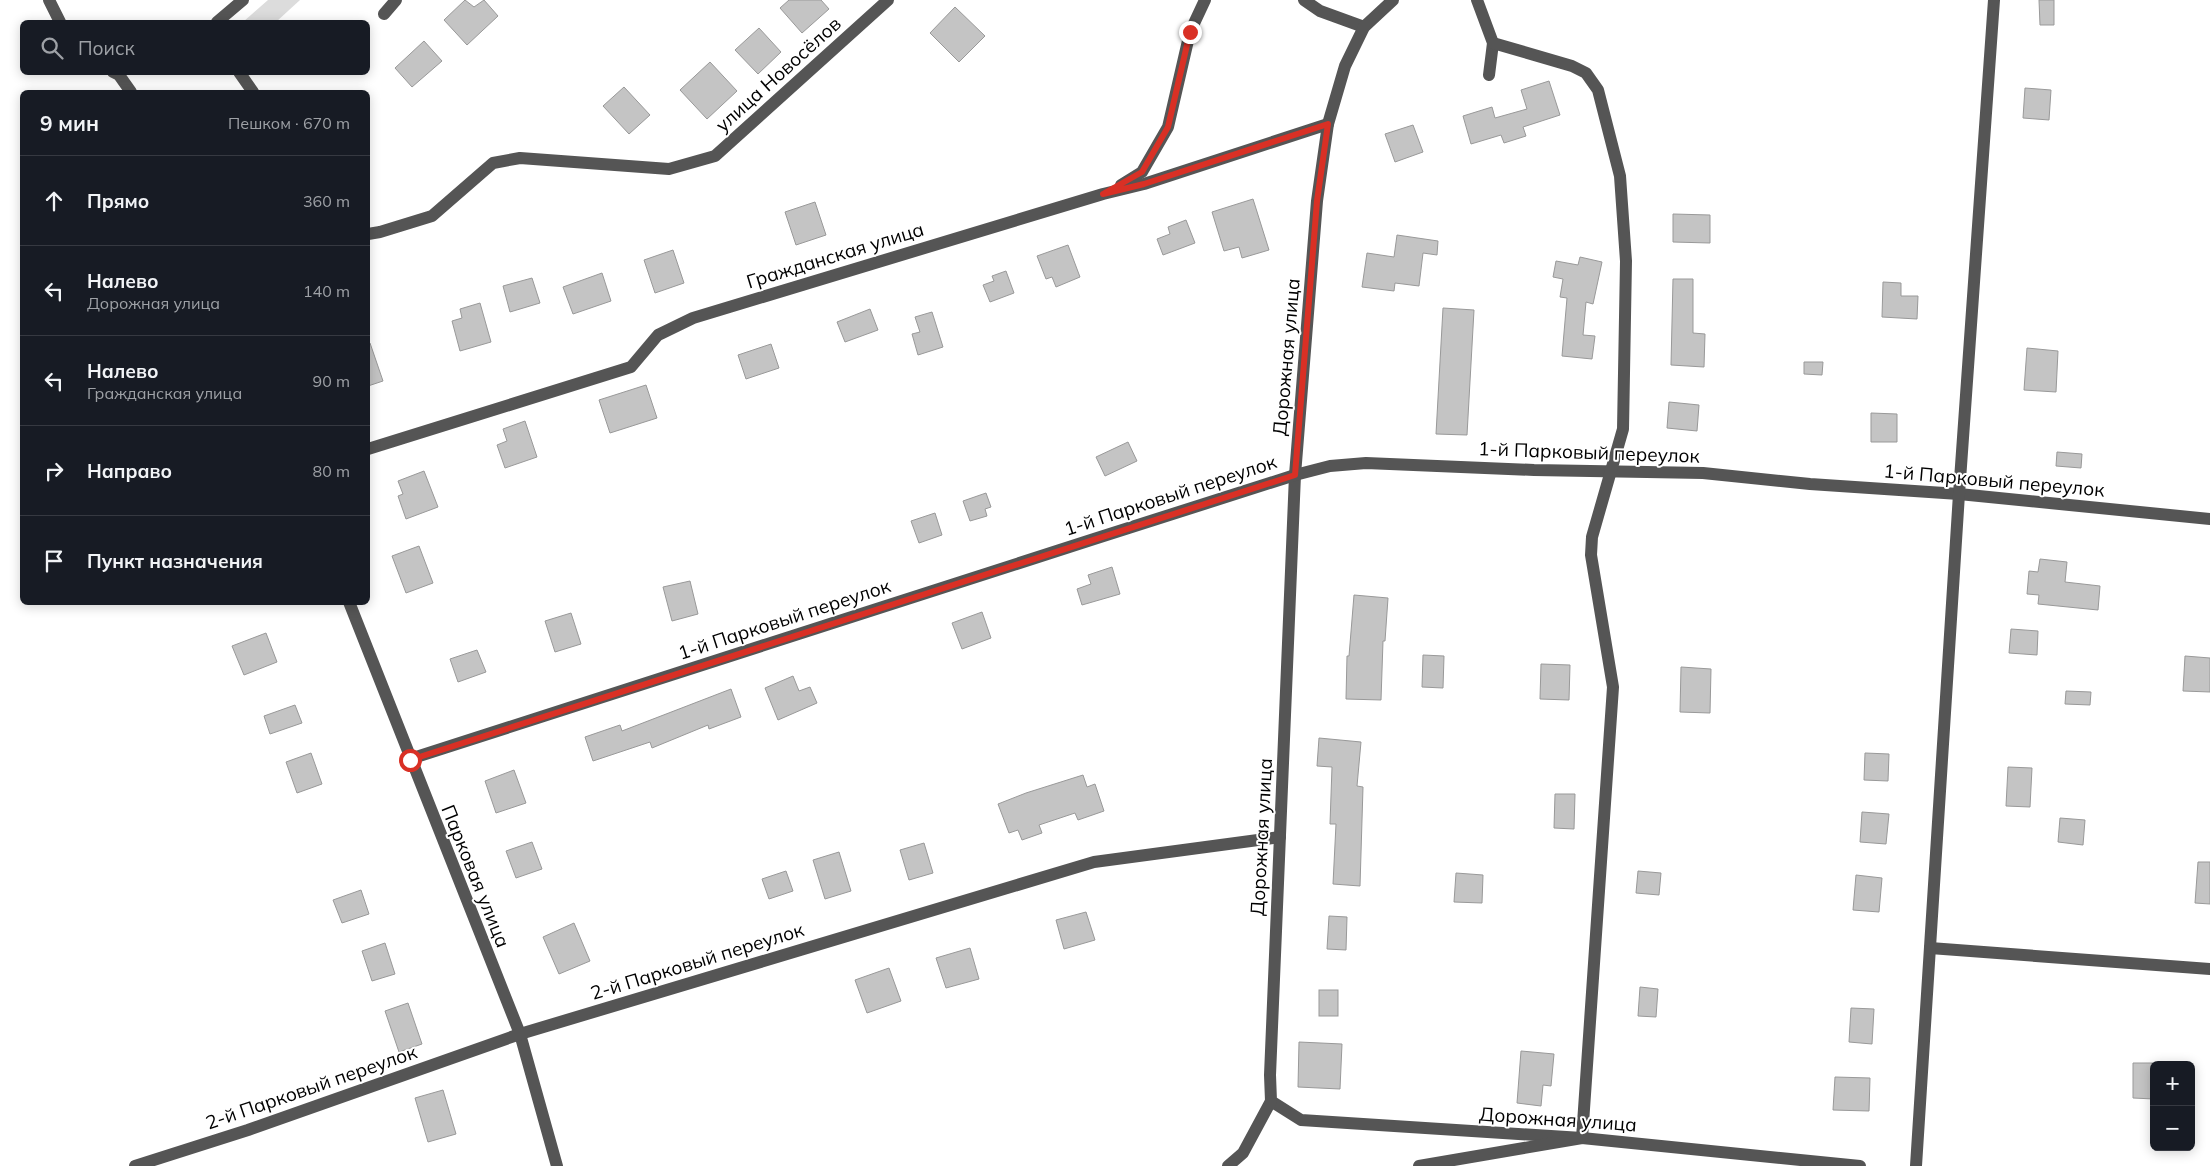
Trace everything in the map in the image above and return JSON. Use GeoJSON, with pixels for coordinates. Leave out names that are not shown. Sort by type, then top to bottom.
{"type":"FeatureCollection","features":[{"type":"Feature","properties":{"kind":"street"},"geometry":{"type":"LineString","coordinates":[[49,0],[59,20]]}},
{"type":"Feature","properties":{"kind":"street"},"geometry":{"type":"LineString","coordinates":[[219,20],[243,0]]}},
{"type":"Feature","properties":{"kind":"street"},"geometry":{"type":"LineString","coordinates":[[384,14],[396,0]]}},
{"type":"Feature","properties":{"kind":"street","name":"улица Новосёлов"},"geometry":{"type":"LineString","coordinates":[[370,233],[432,216],[493,163],[520,158],[669,169],[715,156],[888,0]]}},
{"type":"Feature","properties":{"kind":"street"},"geometry":{"type":"LineString","coordinates":[[1103,194],[1142,172],[1168,127],[1190,32],[1205,0]]}},
{"type":"Feature","properties":{"kind":"street"},"geometry":{"type":"LineString","coordinates":[[1304,0],[1320,11],[1364,28]]}},
{"type":"Feature","properties":{"kind":"street","name":"Дорожная улица"},"geometry":{"type":"LineString","coordinates":[[1394,0],[1364,28],[1345,66],[1328,124],[1317,201],[1295,475],[1271,1045],[1271,1101],[1301,1120],[1582,1138],[1860,1166]]}},
{"type":"Feature","properties":{"kind":"street"},"geometry":{"type":"LineString","coordinates":[[1477,0],[1493,43],[1490,75]]}},
{"type":"Feature","properties":{"kind":"street"},"geometry":{"type":"LineString","coordinates":[[1916,1166],[1959,494],[1994,0]]}},
{"type":"Feature","properties":{"kind":"street"},"geometry":{"type":"LineString","coordinates":[[1419,1166],[1582,1138],[1613,687],[1591,555],[1592,537],[1623,429],[1626,262],[1620,176],[1598,90],[1586,73],[1572,66],[1493,43]]}},
{"type":"Feature","properties":{"kind":"street"},"geometry":{"type":"LineString","coordinates":[[122,75],[129,90]]}},
{"type":"Feature","properties":{"kind":"street"},"geometry":{"type":"LineString","coordinates":[[241,75],[252,90]]}},
{"type":"Feature","properties":{"kind":"street","name":"Гражданская улица"},"geometry":{"type":"LineString","coordinates":[[370,448],[631,367],[658,335],[693,318],[1103,194],[1144,184],[1328,124]]}},
{"type":"Feature","properties":{"kind":"street","name":"1-й Парковый переулок"},"geometry":{"type":"LineString","coordinates":[[410,760],[1295,475],[1330,466],[1366,463],[1612,472],[1702,473],[1810,484],[1959,494],[2210,519]]}},
{"type":"Feature","properties":{"kind":"street","name":"Парковая улица"},"geometry":{"type":"LineString","coordinates":[[350,605],[520,1034],[557,1166]]}},
{"type":"Feature","properties":{"kind":"street","name":"2-й Парковый переулок"},"geometry":{"type":"LineString","coordinates":[[135,1166],[248,1130],[520,1034],[1094,862],[1280,837]]}},
{"type":"Feature","properties":{"kind":"street"},"geometry":{"type":"LineString","coordinates":[[1930,948],[2210,970]]}},
{"type":"Feature","properties":{"kind":"street"},"geometry":{"type":"LineString","coordinates":[[1228,1166],[1243,1153],[1271,1101]]}},
{"type":"Feature","properties":{"kind":"shaded area"},"geometry":{"type":"Polygon","coordinates":[[[268,0],[300,0],[278,20],[245,20],[268,0]]]}},
{"type":"Feature","properties":{"kind":"building"},"geometry":{"type":"Polygon","coordinates":[[[465,0],[474,7],[484,0],[498,16],[467,45],[444,20],[465,0]]]}},
{"type":"Feature","properties":{"kind":"building"},"geometry":{"type":"Polygon","coordinates":[[[789,0],[821,0],[829,9],[802,33],[780,8],[789,0]]]}},
{"type":"Feature","properties":{"kind":"building"},"geometry":{"type":"Polygon","coordinates":[[[2039,0],[2054,0],[2054,25],[2040,25],[2039,0]]]}},
{"type":"Feature","properties":{"kind":"building"},"geometry":{"type":"Polygon","coordinates":[[[955,7],[985,36],[959,62],[930,33],[955,7]]]}},
{"type":"Feature","properties":{"kind":"building"},"geometry":{"type":"Polygon","coordinates":[[[759,28],[781,52],[758,74],[735,50],[759,28]]]}},
{"type":"Feature","properties":{"kind":"building"},"geometry":{"type":"Polygon","coordinates":[[[424,41],[442,61],[412,87],[395,68],[424,41]]]}},
{"type":"Feature","properties":{"kind":"building"},"geometry":{"type":"Polygon","coordinates":[[[710,62],[737,91],[707,119],[680,90],[710,62]]]}},
{"type":"Feature","properties":{"kind":"building"},"geometry":{"type":"Polygon","coordinates":[[[1549,81],[1560,115],[1523,127],[1526,136],[1504,143],[1501,135],[1471,144],[1463,116],[1492,107],[1495,118],[1527,109],[1521,90],[1549,81]]]}},
{"type":"Feature","properties":{"kind":"building"},"geometry":{"type":"Polygon","coordinates":[[[624,87],[650,115],[629,134],[603,106],[624,87]]]}},
{"type":"Feature","properties":{"kind":"building"},"geometry":{"type":"Polygon","coordinates":[[[2025,88],[2051,90],[2049,120],[2023,118],[2025,88]]]}},
{"type":"Feature","properties":{"kind":"building"},"geometry":{"type":"Polygon","coordinates":[[[1413,125],[1423,152],[1395,162],[1385,134],[1413,125]]]}},
{"type":"Feature","properties":{"kind":"building"},"geometry":{"type":"Polygon","coordinates":[[[1253,199],[1269,250],[1242,258],[1239,247],[1224,251],[1212,212],[1253,199]]]}},
{"type":"Feature","properties":{"kind":"building"},"geometry":{"type":"Polygon","coordinates":[[[815,202],[826,235],[796,245],[785,212],[815,202]]]}},
{"type":"Feature","properties":{"kind":"building"},"geometry":{"type":"Polygon","coordinates":[[[1673,214],[1710,215],[1710,243],[1673,242],[1673,214]]]}},
{"type":"Feature","properties":{"kind":"building"},"geometry":{"type":"Polygon","coordinates":[[[1186,220],[1195,243],[1163,255],[1157,239],[1170,234],[1168,227],[1186,220]]]}},
{"type":"Feature","properties":{"kind":"building"},"geometry":{"type":"Polygon","coordinates":[[[1397,235],[1438,241],[1437,255],[1423,253],[1419,286],[1395,283],[1394,291],[1362,287],[1367,253],[1394,257],[1397,235]]]}},
{"type":"Feature","properties":{"kind":"building"},"geometry":{"type":"Polygon","coordinates":[[[1068,245],[1080,277],[1056,287],[1052,277],[1046,279],[1037,256],[1068,245]]]}},
{"type":"Feature","properties":{"kind":"building"},"geometry":{"type":"Polygon","coordinates":[[[673,250],[684,283],[655,293],[644,260],[673,250]]]}},
{"type":"Feature","properties":{"kind":"building"},"geometry":{"type":"Polygon","coordinates":[[[1580,257],[1602,262],[1593,304],[1586,302],[1583,335],[1595,336],[1592,359],[1562,356],[1567,298],[1560,297],[1563,279],[1553,277],[1556,261],[1578,265],[1580,257]]]}},
{"type":"Feature","properties":{"kind":"building"},"geometry":{"type":"Polygon","coordinates":[[[1006,271],[1014,293],[990,302],[983,285],[994,281],[992,276],[1006,271]]]}},
{"type":"Feature","properties":{"kind":"building"},"geometry":{"type":"Polygon","coordinates":[[[602,273],[611,301],[573,314],[563,287],[602,273]]]}},
{"type":"Feature","properties":{"kind":"building"},"geometry":{"type":"Polygon","coordinates":[[[532,278],[540,303],[510,312],[503,286],[532,278]]]}},
{"type":"Feature","properties":{"kind":"building"},"geometry":{"type":"Polygon","coordinates":[[[1673,279],[1693,279],[1693,333],[1705,334],[1704,367],[1671,365],[1673,279]]]}},
{"type":"Feature","properties":{"kind":"building"},"geometry":{"type":"Polygon","coordinates":[[[1883,282],[1901,283],[1901,296],[1918,296],[1917,319],[1882,317],[1883,282]]]}},
{"type":"Feature","properties":{"kind":"building"},"geometry":{"type":"Polygon","coordinates":[[[480,303],[491,342],[460,351],[452,321],[462,318],[460,309],[480,303]]]}},
{"type":"Feature","properties":{"kind":"building"},"geometry":{"type":"Polygon","coordinates":[[[1443,308],[1474,310],[1467,435],[1436,434],[1443,308]]]}},
{"type":"Feature","properties":{"kind":"building"},"geometry":{"type":"Polygon","coordinates":[[[870,309],[878,330],[845,342],[837,322],[870,309]]]}},
{"type":"Feature","properties":{"kind":"building"},"geometry":{"type":"Polygon","coordinates":[[[932,312],[943,347],[918,355],[912,334],[920,332],[915,317],[932,312]]]}},
{"type":"Feature","properties":{"kind":"building"},"geometry":{"type":"Polygon","coordinates":[[[370,343],[383,381],[370,385],[370,343]]]}},
{"type":"Feature","properties":{"kind":"building"},"geometry":{"type":"Polygon","coordinates":[[[771,344],[779,368],[746,379],[738,355],[771,344]]]}},
{"type":"Feature","properties":{"kind":"building"},"geometry":{"type":"Polygon","coordinates":[[[2027,348],[2058,351],[2056,392],[2024,390],[2027,348]]]}},
{"type":"Feature","properties":{"kind":"building"},"geometry":{"type":"Polygon","coordinates":[[[1804,362],[1823,362],[1822,375],[1804,374],[1804,362]]]}},
{"type":"Feature","properties":{"kind":"building"},"geometry":{"type":"Polygon","coordinates":[[[646,385],[657,418],[610,433],[599,400],[646,385]]]}},
{"type":"Feature","properties":{"kind":"building"},"geometry":{"type":"Polygon","coordinates":[[[1669,402],[1699,405],[1697,431],[1667,428],[1669,402]]]}},
{"type":"Feature","properties":{"kind":"building"},"geometry":{"type":"Polygon","coordinates":[[[1871,413],[1897,414],[1897,442],[1871,442],[1871,413]]]}},
{"type":"Feature","properties":{"kind":"building"},"geometry":{"type":"Polygon","coordinates":[[[525,421],[537,457],[505,468],[497,445],[507,441],[503,429],[525,421]]]}},
{"type":"Feature","properties":{"kind":"building"},"geometry":{"type":"Polygon","coordinates":[[[1128,442],[1137,461],[1105,476],[1096,457],[1128,442]]]}},
{"type":"Feature","properties":{"kind":"building"},"geometry":{"type":"Polygon","coordinates":[[[2057,452],[2082,454],[2081,468],[2056,466],[2057,452]]]}},
{"type":"Feature","properties":{"kind":"building"},"geometry":{"type":"Polygon","coordinates":[[[424,471],[438,507],[406,519],[398,496],[403,494],[398,481],[424,471]]]}},
{"type":"Feature","properties":{"kind":"building"},"geometry":{"type":"Polygon","coordinates":[[[986,493],[991,507],[985,509],[987,516],[970,521],[963,501],[986,493]]]}},
{"type":"Feature","properties":{"kind":"building"},"geometry":{"type":"Polygon","coordinates":[[[935,513],[942,535],[919,543],[911,521],[935,513]]]}},
{"type":"Feature","properties":{"kind":"building"},"geometry":{"type":"Polygon","coordinates":[[[419,546],[433,583],[406,593],[392,556],[419,546]]]}},
{"type":"Feature","properties":{"kind":"building"},"geometry":{"type":"Polygon","coordinates":[[[2040,559],[2067,562],[2065,582],[2100,586],[2098,610],[2038,604],[2039,595],[2027,594],[2029,571],[2038,572],[2040,559]]]}},
{"type":"Feature","properties":{"kind":"building"},"geometry":{"type":"Polygon","coordinates":[[[1112,567],[1120,594],[1082,605],[1077,589],[1091,584],[1088,575],[1112,567]]]}},
{"type":"Feature","properties":{"kind":"building"},"geometry":{"type":"Polygon","coordinates":[[[690,581],[698,614],[672,621],[663,587],[690,581]]]}},
{"type":"Feature","properties":{"kind":"building"},"geometry":{"type":"Polygon","coordinates":[[[1354,595],[1388,598],[1385,641],[1383,641],[1381,700],[1346,699],[1347,656],[1349,656],[1354,595]]]}},
{"type":"Feature","properties":{"kind":"building"},"geometry":{"type":"Polygon","coordinates":[[[982,612],[991,638],[962,649],[952,623],[982,612]]]}},
{"type":"Feature","properties":{"kind":"building"},"geometry":{"type":"Polygon","coordinates":[[[571,613],[581,644],[555,652],[545,621],[571,613]]]}},
{"type":"Feature","properties":{"kind":"building"},"geometry":{"type":"Polygon","coordinates":[[[2011,629],[2038,631],[2037,655],[2009,653],[2011,629]]]}},
{"type":"Feature","properties":{"kind":"building"},"geometry":{"type":"Polygon","coordinates":[[[266,633],[277,662],[244,675],[232,646],[266,633]]]}},
{"type":"Feature","properties":{"kind":"building"},"geometry":{"type":"Polygon","coordinates":[[[477,650],[486,672],[458,682],[450,659],[477,650]]]}},
{"type":"Feature","properties":{"kind":"building"},"geometry":{"type":"Polygon","coordinates":[[[1423,655],[1444,656],[1443,688],[1422,687],[1423,655]]]}},
{"type":"Feature","properties":{"kind":"building"},"geometry":{"type":"Polygon","coordinates":[[[2185,656],[2210,658],[2210,692],[2183,691],[2185,656]]]}},
{"type":"Feature","properties":{"kind":"building"},"geometry":{"type":"Polygon","coordinates":[[[1541,664],[1570,665],[1569,700],[1540,699],[1541,664]]]}},
{"type":"Feature","properties":{"kind":"building"},"geometry":{"type":"Polygon","coordinates":[[[1681,667],[1711,669],[1710,713],[1680,712],[1681,667]]]}},
{"type":"Feature","properties":{"kind":"building"},"geometry":{"type":"Polygon","coordinates":[[[793,676],[799,691],[810,687],[817,703],[778,720],[765,688],[793,676]]]}},
{"type":"Feature","properties":{"kind":"building"},"geometry":{"type":"Polygon","coordinates":[[[731,689],[741,717],[709,729],[708,725],[652,748],[650,742],[593,761],[585,737],[620,725],[622,731],[731,689]]]}},
{"type":"Feature","properties":{"kind":"building"},"geometry":{"type":"Polygon","coordinates":[[[2066,691],[2091,692],[2090,705],[2065,704],[2066,691]]]}},
{"type":"Feature","properties":{"kind":"building"},"geometry":{"type":"Polygon","coordinates":[[[295,705],[302,723],[270,734],[264,716],[295,705]]]}},
{"type":"Feature","properties":{"kind":"building"},"geometry":{"type":"Polygon","coordinates":[[[1319,738],[1361,742],[1357,786],[1363,787],[1360,886],[1333,884],[1336,824],[1330,824],[1332,767],[1317,766],[1319,738]]]}},
{"type":"Feature","properties":{"kind":"building"},"geometry":{"type":"Polygon","coordinates":[[[311,753],[322,784],[297,793],[286,762],[311,753]]]}},
{"type":"Feature","properties":{"kind":"building"},"geometry":{"type":"Polygon","coordinates":[[[1865,753],[1889,754],[1888,781],[1864,780],[1865,753]]]}},
{"type":"Feature","properties":{"kind":"building"},"geometry":{"type":"Polygon","coordinates":[[[2008,767],[2032,768],[2030,807],[2006,806],[2008,767]]]}},
{"type":"Feature","properties":{"kind":"building"},"geometry":{"type":"Polygon","coordinates":[[[514,770],[526,803],[496,813],[485,781],[514,770]]]}},
{"type":"Feature","properties":{"kind":"building"},"geometry":{"type":"Polygon","coordinates":[[[1083,775],[1087,787],[1095,784],[1104,811],[1078,820],[1075,813],[1039,825],[1042,833],[1022,840],[1018,830],[1009,833],[998,804],[1083,775]]]}},
{"type":"Feature","properties":{"kind":"building"},"geometry":{"type":"Polygon","coordinates":[[[1555,794],[1575,794],[1574,829],[1554,828],[1555,794]]]}},
{"type":"Feature","properties":{"kind":"building"},"geometry":{"type":"Polygon","coordinates":[[[1862,812],[1889,814],[1886,844],[1860,842],[1862,812]]]}},
{"type":"Feature","properties":{"kind":"building"},"geometry":{"type":"Polygon","coordinates":[[[2060,818],[2085,820],[2083,845],[2058,842],[2060,818]]]}},
{"type":"Feature","properties":{"kind":"building"},"geometry":{"type":"Polygon","coordinates":[[[532,842],[542,869],[516,878],[506,851],[532,842]]]}},
{"type":"Feature","properties":{"kind":"building"},"geometry":{"type":"Polygon","coordinates":[[[924,843],[933,873],[909,880],[900,850],[924,843]]]}},
{"type":"Feature","properties":{"kind":"building"},"geometry":{"type":"Polygon","coordinates":[[[839,852],[851,891],[825,899],[813,860],[839,852]]]}},
{"type":"Feature","properties":{"kind":"building"},"geometry":{"type":"Polygon","coordinates":[[[2198,862],[2210,862],[2210,904],[2195,903],[2198,862]]]}},
{"type":"Feature","properties":{"kind":"building"},"geometry":{"type":"Polygon","coordinates":[[[786,871],[793,891],[769,899],[762,879],[786,871]]]}},
{"type":"Feature","properties":{"kind":"building"},"geometry":{"type":"Polygon","coordinates":[[[1638,871],[1661,873],[1659,895],[1636,893],[1638,871]]]}},
{"type":"Feature","properties":{"kind":"building"},"geometry":{"type":"Polygon","coordinates":[[[1456,873],[1483,875],[1482,903],[1454,902],[1456,873]]]}},
{"type":"Feature","properties":{"kind":"building"},"geometry":{"type":"Polygon","coordinates":[[[1856,875],[1882,878],[1879,912],[1853,910],[1856,875]]]}},
{"type":"Feature","properties":{"kind":"building"},"geometry":{"type":"Polygon","coordinates":[[[361,890],[369,914],[342,923],[333,900],[361,890]]]}},
{"type":"Feature","properties":{"kind":"building"},"geometry":{"type":"Polygon","coordinates":[[[1086,912],[1095,940],[1064,949],[1056,920],[1086,912]]]}},
{"type":"Feature","properties":{"kind":"building"},"geometry":{"type":"Polygon","coordinates":[[[1329,916],[1347,917],[1346,950],[1327,949],[1329,916]]]}},
{"type":"Feature","properties":{"kind":"building"},"geometry":{"type":"Polygon","coordinates":[[[574,923],[590,961],[559,974],[543,937],[574,923]]]}},
{"type":"Feature","properties":{"kind":"building"},"geometry":{"type":"Polygon","coordinates":[[[385,943],[395,974],[372,981],[362,951],[385,943]]]}},
{"type":"Feature","properties":{"kind":"building"},"geometry":{"type":"Polygon","coordinates":[[[970,948],[979,979],[946,988],[936,958],[970,948]]]}},
{"type":"Feature","properties":{"kind":"building"},"geometry":{"type":"Polygon","coordinates":[[[889,968],[901,1001],[867,1013],[855,980],[889,968]]]}},
{"type":"Feature","properties":{"kind":"building"},"geometry":{"type":"Polygon","coordinates":[[[1640,987],[1658,989],[1656,1017],[1638,1016],[1640,987]]]}},
{"type":"Feature","properties":{"kind":"building"},"geometry":{"type":"Polygon","coordinates":[[[1319,990],[1338,990],[1338,1016],[1319,1016],[1319,990]]]}},
{"type":"Feature","properties":{"kind":"building"},"geometry":{"type":"Polygon","coordinates":[[[408,1003],[422,1044],[399,1052],[385,1011],[408,1003]]]}},
{"type":"Feature","properties":{"kind":"building"},"geometry":{"type":"Polygon","coordinates":[[[1851,1008],[1874,1009],[1872,1044],[1849,1042],[1851,1008]]]}},
{"type":"Feature","properties":{"kind":"building"},"geometry":{"type":"Polygon","coordinates":[[[1299,1042],[1342,1044],[1340,1089],[1298,1087],[1299,1042]]]}},
{"type":"Feature","properties":{"kind":"building"},"geometry":{"type":"Polygon","coordinates":[[[1521,1051],[1554,1054],[1551,1086],[1543,1085],[1541,1106],[1517,1103],[1521,1051]]]}},
{"type":"Feature","properties":{"kind":"building"},"geometry":{"type":"Polygon","coordinates":[[[2133,1063],[2150,1063],[2150,1099],[2133,1098],[2133,1063]]]}},
{"type":"Feature","properties":{"kind":"building"},"geometry":{"type":"Polygon","coordinates":[[[1835,1077],[1870,1078],[1869,1111],[1833,1110],[1835,1077]]]}},
{"type":"Feature","properties":{"kind":"building"},"geometry":{"type":"Polygon","coordinates":[[[443,1090],[456,1134],[428,1142],[415,1098],[443,1090]]]}},
{"type":"Feature","properties":{"kind":"route"},"geometry":{"type":"LineString","coordinates":[[410,760],[1295,475],[1317,201],[1328,124],[1241,154],[1144,184],[1103,194],[1126,183],[1142,172],[1168,127],[1190,32]]}}]}
